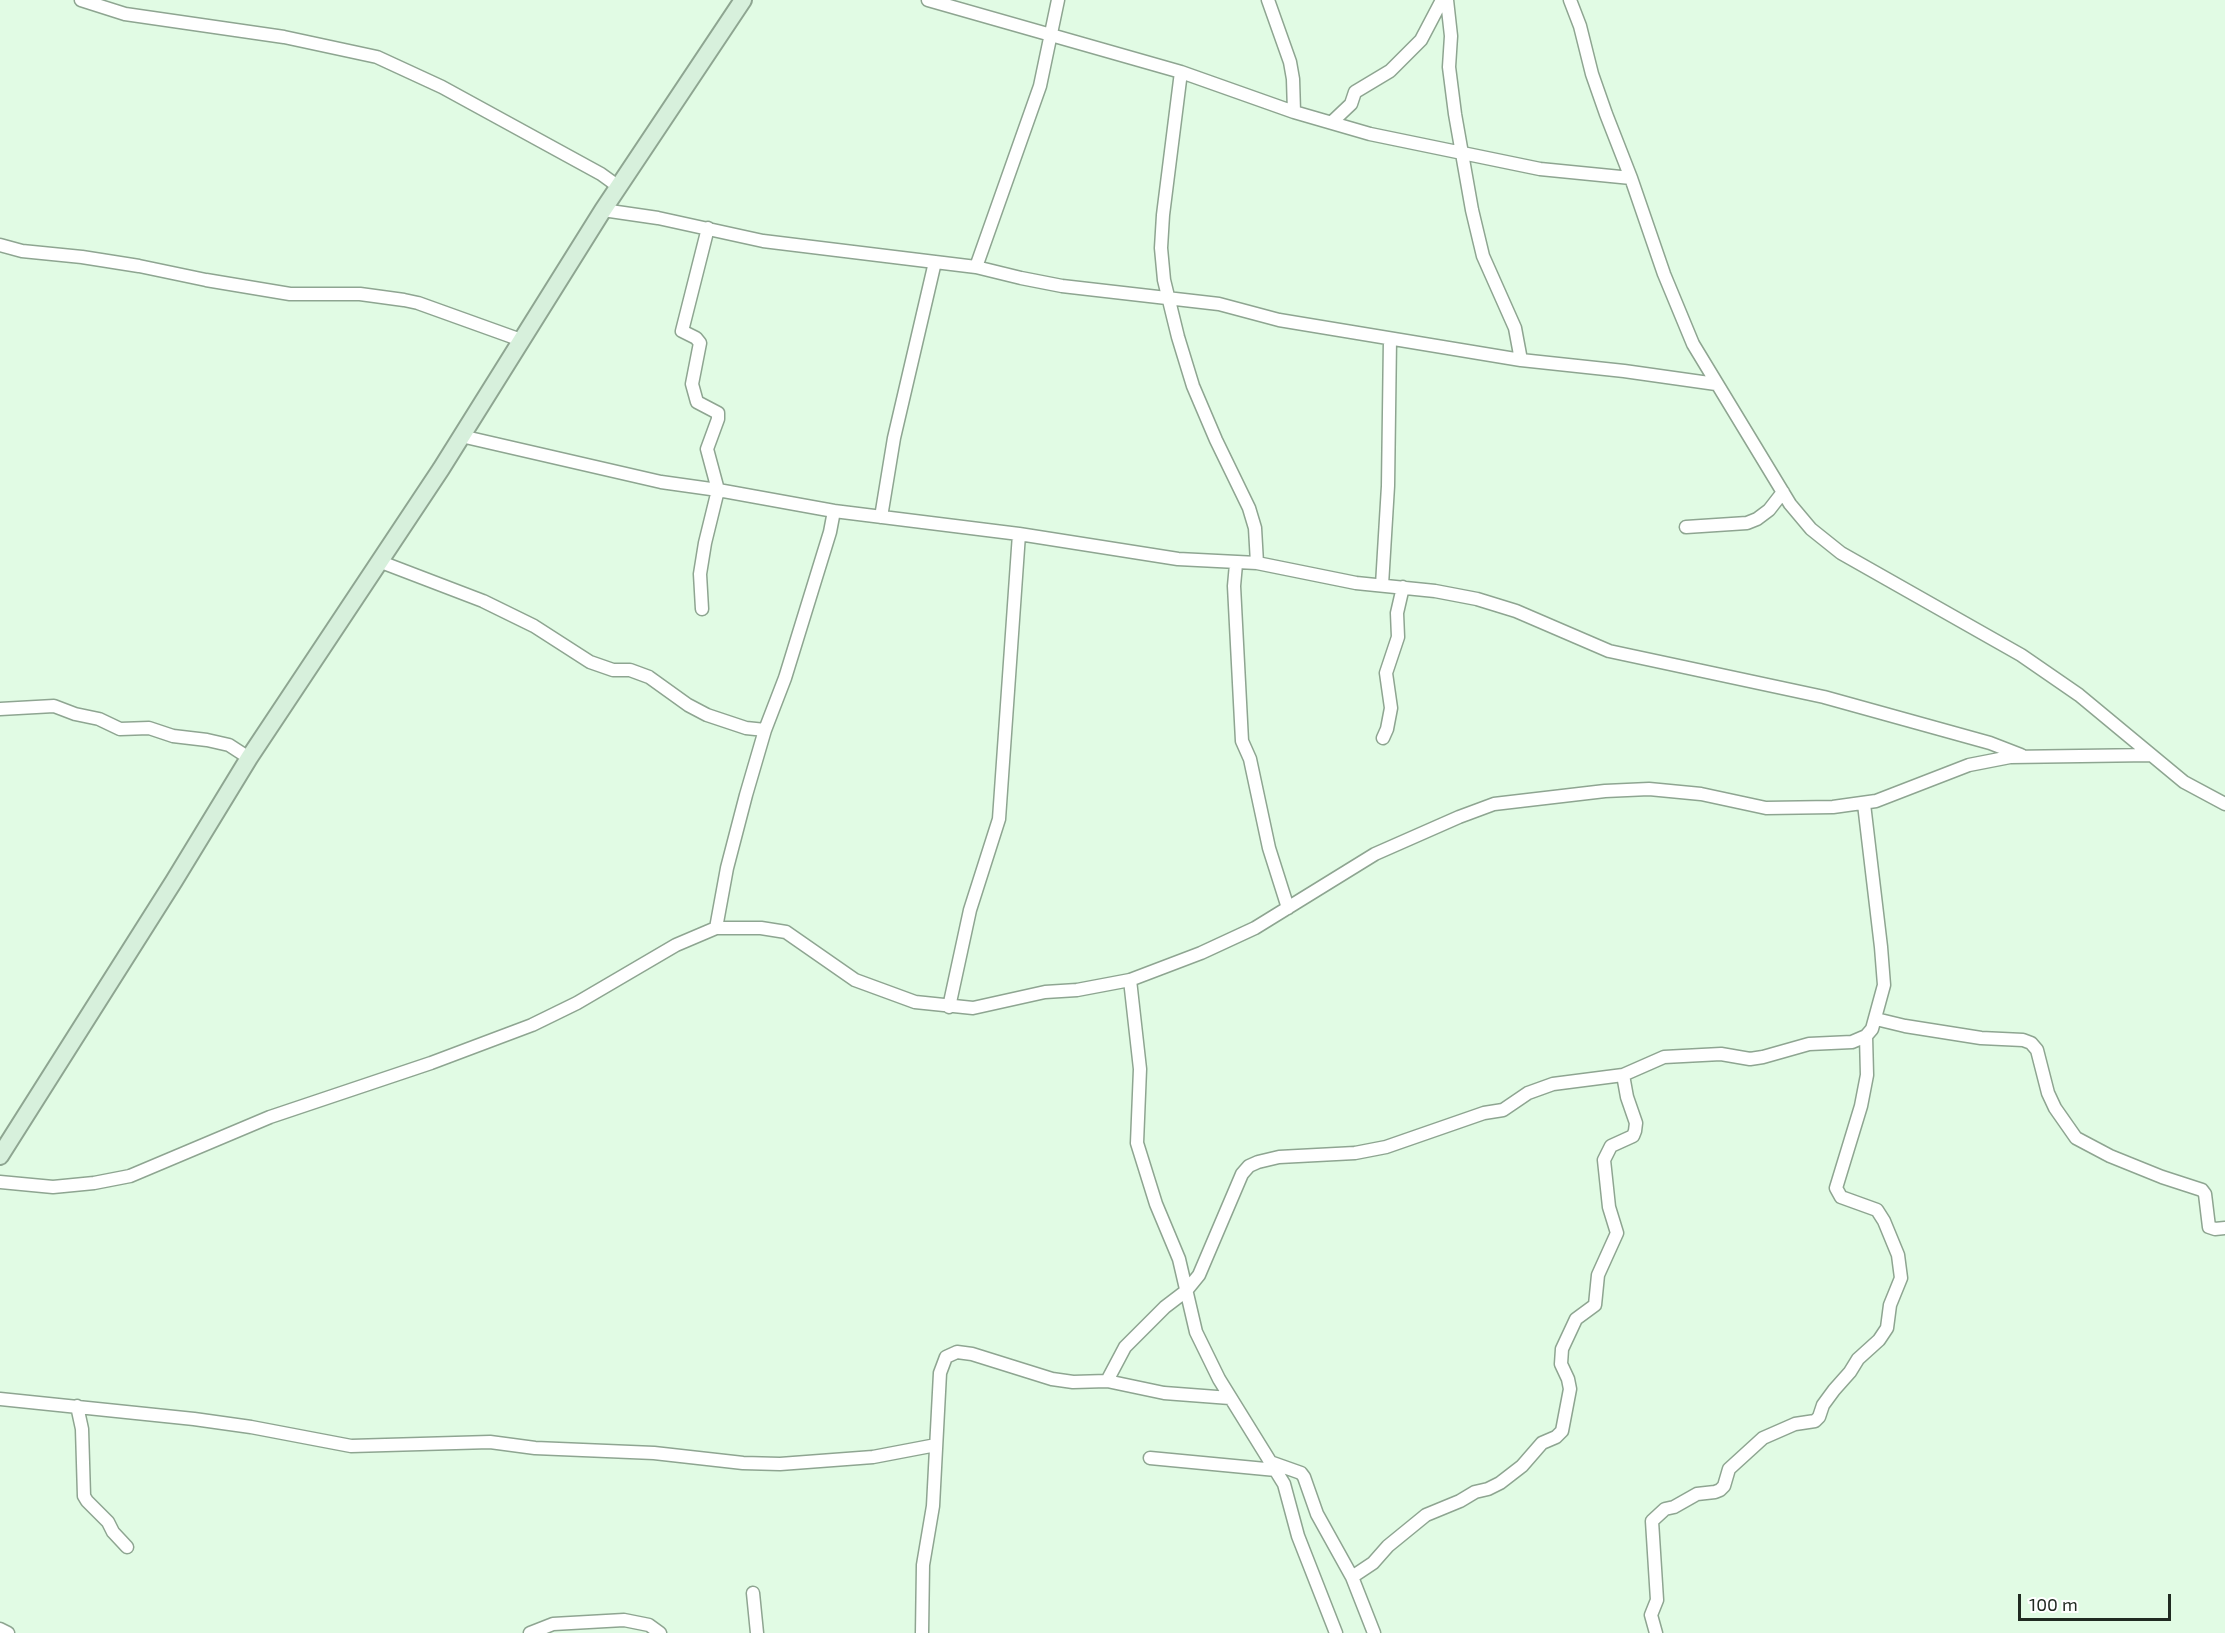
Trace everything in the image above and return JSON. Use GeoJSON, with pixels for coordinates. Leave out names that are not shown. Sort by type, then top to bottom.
{"type":"FeatureCollection","features":[{"type":"Feature","properties":{"kind":"main road"},"geometry":{"type":"LineString","coordinates":[[0,1156],[174,882],[249,758],[381,562],[603,210],[743,0]]}},
{"type":"Feature","properties":{"kind":"street"},"geometry":{"type":"LineString","coordinates":[[81,0],[125,14],[284,37],[377,57],[442,87],[601,174],[619,187]]}},
{"type":"Feature","properties":{"kind":"street"},"geometry":{"type":"LineString","coordinates":[[928,0],[1181,72],[1294,112],[1370,134],[1540,169],[1631,178]]}},
{"type":"Feature","properties":{"kind":"street"},"geometry":{"type":"LineString","coordinates":[[976,267],[1040,86],[1058,0]]}},
{"type":"Feature","properties":{"kind":"street"},"geometry":{"type":"LineString","coordinates":[[1268,0],[1290,62],[1294,112]]}},
{"type":"Feature","properties":{"kind":"street"},"geometry":{"type":"LineString","coordinates":[[1332,123],[1351,105],[1355,92],[1390,71],[1421,40],[1442,0]]}},
{"type":"Feature","properties":{"kind":"street"},"geometry":{"type":"LineString","coordinates":[[1447,0],[1451,36],[1449,67],[1472,210],[1483,256],[1515,328],[1521,360]]}},
{"type":"Feature","properties":{"kind":"street"},"geometry":{"type":"LineString","coordinates":[[1570,0],[1580,26],[1602,104],[1693,344],[1783,492],[1811,529],[1841,553],[2021,655],[2079,696],[2184,782],[2225,804]]}},
{"type":"Feature","properties":{"kind":"street"},"geometry":{"type":"LineString","coordinates":[[1181,72],[1162,215],[1161,248],[1167,297],[1193,386],[1216,441],[1249,508],[1255,528],[1257,563]]}},
{"type":"Feature","properties":{"kind":"street"},"geometry":{"type":"LineString","coordinates":[[603,210],[708,228],[762,241],[976,267],[1062,286],[1219,304],[1279,320],[1521,360],[1716,384]]}},
{"type":"Feature","properties":{"kind":"street"},"geometry":{"type":"LineString","coordinates":[[702,609],[700,574],[718,490],[707,449],[718,413],[697,402],[692,384],[700,343],[696,338],[682,331],[708,228]]}},
{"type":"Feature","properties":{"kind":"street"},"geometry":{"type":"LineString","coordinates":[[0,245],[22,251],[82,256],[290,294],[360,294],[404,300],[521,340]]}},
{"type":"Feature","properties":{"kind":"street"},"geometry":{"type":"LineString","coordinates":[[881,517],[894,438],[935,262]]}},
{"type":"Feature","properties":{"kind":"street"},"geometry":{"type":"LineString","coordinates":[[1382,585],[1388,486],[1390,339]]}},
{"type":"Feature","properties":{"kind":"street"},"geometry":{"type":"LineString","coordinates":[[461,436],[661,482],[718,490],[834,512],[1019,534],[1178,559],[1236,564],[1257,563],[1356,583],[1403,587],[1477,599],[1516,611],[1609,651],[1824,697],[1990,743],[2025,757]]}},
{"type":"Feature","properties":{"kind":"street"},"geometry":{"type":"LineString","coordinates":[[1686,527],[1747,523],[1769,510],[1783,492]]}},
{"type":"Feature","properties":{"kind":"street"},"geometry":{"type":"LineString","coordinates":[[716,928],[730,858],[765,730],[785,678],[830,532],[834,512]]}},
{"type":"Feature","properties":{"kind":"street"},"geometry":{"type":"LineString","coordinates":[[949,1007],[969,910],[999,819],[1019,534]]}},
{"type":"Feature","properties":{"kind":"street"},"geometry":{"type":"LineString","coordinates":[[381,562],[483,601],[534,626],[590,662],[613,670],[630,670],[649,677],[688,705],[707,715],[746,728],[765,730]]}},
{"type":"Feature","properties":{"kind":"street"},"geometry":{"type":"LineString","coordinates":[[1236,564],[1234,586],[1242,741],[1250,759],[1269,848],[1288,908]]}},
{"type":"Feature","properties":{"kind":"street"},"geometry":{"type":"LineString","coordinates":[[1383,738],[1391,708],[1386,673],[1398,637],[1397,613],[1403,587]]}},
{"type":"Feature","properties":{"kind":"street"},"geometry":{"type":"LineString","coordinates":[[0,709],[54,706],[75,714],[99,719],[120,729],[149,728],[173,736],[217,742],[237,749],[249,758]]}},
{"type":"Feature","properties":{"kind":"street"},"geometry":{"type":"LineString","coordinates":[[0,1182],[53,1187],[94,1184],[130,1176],[270,1117],[431,1063],[532,1025],[577,1003],[676,945],[716,928],[761,928],[786,932],[855,980],[915,1002],[973,1008],[1045,992],[1077,990],[1130,980],[1229,941],[1288,908],[1375,854],[1494,804],[1605,791],[1649,789],[1701,794],[1766,808],[1833,807],[1864,804],[1901,793],[1969,765],[2010,757],[2151,755]]}},
{"type":"Feature","properties":{"kind":"street"},"geometry":{"type":"LineString","coordinates":[[1107,1381],[1125,1347],[1165,1307],[1186,1291],[1199,1275],[1242,1174],[1249,1166],[1279,1157],[1355,1153],[1386,1147],[1484,1113],[1503,1110],[1528,1094],[1553,1084],[1623,1075],[1664,1057],[1721,1054],[1750,1059],[1809,1044],[1852,1042],[1866,1036],[1872,1029],[1876,1018],[1884,986],[1864,804]]}},
{"type":"Feature","properties":{"kind":"street"},"geometry":{"type":"LineString","coordinates":[[1130,980],[1140,1069],[1137,1143],[1156,1204],[1179,1259],[1196,1332],[1230,1398],[1284,1484],[1298,1536],[1336,1633]]}},
{"type":"Feature","properties":{"kind":"street"},"geometry":{"type":"LineString","coordinates":[[1876,1018],[1905,1026],[2031,1043],[2037,1050],[2048,1093],[2055,1108],[2076,1138],[2110,1156],[2202,1190],[2205,1194],[2209,1227],[2225,1228]]}},
{"type":"Feature","properties":{"kind":"street"},"geometry":{"type":"LineString","coordinates":[[1656,1633],[1651,1615],[1657,1600],[1652,1521],[1665,1509],[1674,1507],[1697,1494],[1720,1490],[1724,1486],[1729,1470],[1763,1438],[1796,1424],[1815,1421],[1823,1405],[1858,1359],[1879,1340],[1887,1328],[1891,1302],[1901,1278],[1898,1255],[1877,1210],[1841,1197],[1836,1188],[1861,1106],[1867,1075],[1866,1036]]}},
{"type":"Feature","properties":{"kind":"street"},"geometry":{"type":"LineString","coordinates":[[1352,1577],[1373,1563],[1388,1546],[1426,1515],[1460,1501],[1474,1492],[1500,1483],[1522,1466],[1542,1443],[1556,1437],[1562,1431],[1570,1389],[1568,1378],[1561,1364],[1562,1349],[1576,1319],[1595,1305],[1598,1275],[1617,1233],[1610,1207],[1604,1160],[1611,1146],[1633,1136],[1635,1131],[1636,1123],[1623,1075]]}},
{"type":"Feature","properties":{"kind":"street"},"geometry":{"type":"LineString","coordinates":[[922,1633],[923,1565],[933,1506],[940,1373],[946,1357],[957,1352],[972,1354],[1052,1379],[1073,1382],[1107,1381],[1164,1393],[1230,1398]]}},
{"type":"Feature","properties":{"kind":"street"},"geometry":{"type":"LineString","coordinates":[[0,1399],[251,1427],[351,1446],[490,1442],[535,1448],[654,1453],[743,1463],[780,1464],[873,1457],[936,1445]]}},
{"type":"Feature","properties":{"kind":"street"},"geometry":{"type":"LineString","coordinates":[[77,1406],[82,1429],[84,1496],[127,1547]]}},
{"type":"Feature","properties":{"kind":"street"},"geometry":{"type":"LineString","coordinates":[[1150,1458],[1273,1466],[1301,1473],[1305,1477],[1317,1514],[1352,1577],[1374,1633]]}},
{"type":"Feature","properties":{"kind":"street"},"geometry":{"type":"LineString","coordinates":[[753,1593],[757,1633]]}},
{"type":"Feature","properties":{"kind":"street"},"geometry":{"type":"LineString","coordinates":[[530,1633],[553,1624],[624,1620],[649,1625],[660,1633]]}},
{"type":"Feature","properties":{"kind":"street"},"geometry":{"type":"LineString","coordinates":[[0,1629],[8,1633]]}}]}
